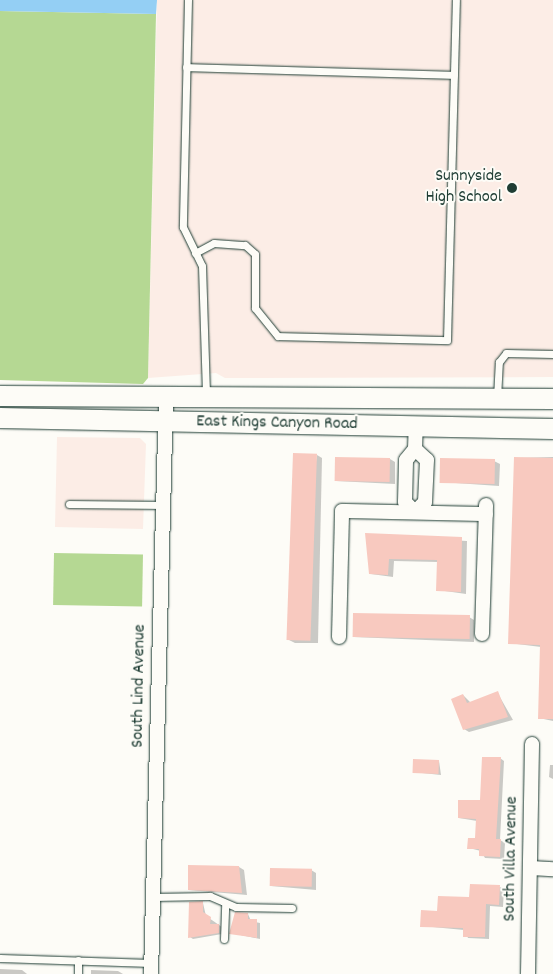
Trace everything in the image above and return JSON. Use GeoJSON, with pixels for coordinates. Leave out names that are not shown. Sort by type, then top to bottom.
{"type":"FeatureCollection","features":[{"type":"Feature","properties":{"kind":"main road","name":"East Kings Canyon Road"},"geometry":{"type":"LineString","coordinates":[[0,396],[206,400],[553,399]]}},
{"type":"Feature","properties":{"kind":"main road","name":"East Kings Canyon Road"},"geometry":{"type":"LineString","coordinates":[[0,418],[553,429]]}},
{"type":"Feature","properties":{"kind":"street","name":"South Lind Avenue"},"geometry":{"type":"LineString","coordinates":[[151,969],[166,399]]}},
{"type":"Feature","properties":{"kind":"street"},"geometry":{"type":"LineString","coordinates":[[414,512],[405,502],[406,460],[416,449],[416,426]]}},
{"type":"Feature","properties":{"kind":"street"},"geometry":{"type":"LineString","coordinates":[[414,512],[425,502],[427,460],[416,449]]}},
{"type":"Feature","properties":{"kind":"street"},"geometry":{"type":"LineString","coordinates":[[339,637],[342,511],[486,510],[482,634]]}},
{"type":"Feature","properties":{"kind":"street","name":"South Villa Avenue"},"geometry":{"type":"LineString","coordinates":[[528,974],[532,744]]}},
{"type":"Feature","properties":{"kind":"street"},"geometry":{"type":"LineString","coordinates":[[531,868],[553,869]]}},
{"type":"Feature","properties":{"kind":"lane"},"geometry":{"type":"LineString","coordinates":[[188,0],[183,227],[202,266],[206,400]]}},
{"type":"Feature","properties":{"kind":"lane"},"geometry":{"type":"LineString","coordinates":[[195,253],[214,243],[245,245],[255,254],[255,308],[278,336],[447,340],[456,0]]}},
{"type":"Feature","properties":{"kind":"lane"},"geometry":{"type":"LineString","coordinates":[[186,67],[454,75]]}},
{"type":"Feature","properties":{"kind":"lane"},"geometry":{"type":"LineString","coordinates":[[497,398],[499,362],[506,353],[553,354]]}},
{"type":"Feature","properties":{"kind":"lane"},"geometry":{"type":"LineString","coordinates":[[68,504],[163,506]]}},
{"type":"Feature","properties":{"kind":"lane"},"geometry":{"type":"LineString","coordinates":[[153,897],[210,896],[225,904],[292,908]]}},
{"type":"Feature","properties":{"kind":"lane"},"geometry":{"type":"LineString","coordinates":[[224,939],[225,904]]}},
{"type":"Feature","properties":{"kind":"lane"},"geometry":{"type":"LineString","coordinates":[[0,958],[78,960],[151,969]]}},
{"type":"Feature","properties":{"kind":"lane"},"geometry":{"type":"LineString","coordinates":[[78,960],[78,974]]}},
{"type":"Feature","properties":{"kind":"shaded area"},"geometry":{"type":"Polygon","coordinates":[[[157,0],[553,0],[553,377],[225,378],[216,373],[148,378],[157,0]]]}},
{"type":"Feature","properties":{"kind":"shaded area"},"geometry":{"type":"Polygon","coordinates":[[[57,437],[140,438],[146,444],[143,529],[55,527],[57,437]]]}},
{"type":"Feature","properties":{"kind":"green space"},"geometry":{"type":"Polygon","coordinates":[[[0,11],[156,14],[148,378],[143,384],[0,380],[0,11]]]}},
{"type":"Feature","properties":{"kind":"green space"},"geometry":{"type":"Polygon","coordinates":[[[54,553],[143,555],[142,607],[53,605],[54,553]]]}},
{"type":"Feature","properties":{"kind":"water"},"geometry":{"type":"Polygon","coordinates":[[[0,0],[157,0],[156,14],[0,11],[0,0]]]}},
{"type":"Feature","properties":{"kind":"building"},"geometry":{"type":"Polygon","coordinates":[[[293,453],[317,454],[310,641],[286,640],[293,453]]]}},
{"type":"Feature","properties":{"kind":"building"},"geometry":{"type":"Polygon","coordinates":[[[335,457],[390,458],[390,482],[335,481],[335,457]]]}},
{"type":"Feature","properties":{"kind":"building"},"geometry":{"type":"Polygon","coordinates":[[[514,457],[553,458],[553,719],[538,719],[540,645],[508,644],[514,457]]]}},
{"type":"Feature","properties":{"kind":"building"},"geometry":{"type":"Polygon","coordinates":[[[440,458],[495,459],[495,484],[440,483],[440,458]]]}},
{"type":"Feature","properties":{"kind":"building"},"geometry":{"type":"Polygon","coordinates":[[[365,533],[462,537],[461,592],[436,591],[437,560],[389,559],[388,575],[369,574],[365,533]]]}},
{"type":"Feature","properties":{"kind":"building"},"geometry":{"type":"Polygon","coordinates":[[[353,613],[470,615],[470,639],[353,637],[353,613]]]}},
{"type":"Feature","properties":{"kind":"building"},"geometry":{"type":"Polygon","coordinates":[[[498,691],[508,717],[463,730],[451,699],[463,694],[467,703],[498,691]]]}},
{"type":"Feature","properties":{"kind":"building"},"geometry":{"type":"Polygon","coordinates":[[[482,757],[501,757],[496,839],[501,839],[500,857],[479,856],[479,849],[467,849],[468,838],[475,838],[476,819],[458,818],[458,800],[480,800],[482,757]]]}},
{"type":"Feature","properties":{"kind":"building"},"geometry":{"type":"Polygon","coordinates":[[[413,759],[439,760],[438,774],[413,773],[413,759]]]}},
{"type":"Feature","properties":{"kind":"building"},"geometry":{"type":"Polygon","coordinates":[[[188,865],[239,866],[242,893],[188,890],[188,865]]]}},
{"type":"Feature","properties":{"kind":"building"},"geometry":{"type":"Polygon","coordinates":[[[270,868],[312,869],[312,887],[270,886],[270,868]]]}},
{"type":"Feature","properties":{"kind":"building"},"geometry":{"type":"Polygon","coordinates":[[[470,884],[500,885],[499,905],[486,904],[485,937],[463,937],[463,928],[420,927],[421,910],[437,911],[438,896],[469,897],[470,884]]]}},
{"type":"Feature","properties":{"kind":"building"},"geometry":{"type":"Polygon","coordinates":[[[203,901],[203,912],[211,917],[210,924],[219,924],[219,933],[188,938],[189,902],[203,901]]]}},
{"type":"Feature","properties":{"kind":"building"},"geometry":{"type":"Polygon","coordinates":[[[235,912],[248,913],[248,919],[257,919],[257,938],[229,934],[235,912]]]}},
{"type":"Feature","properties":{"kind":"place","name":"Sunnyside High School"},"geometry":{"type":"Point","coordinates":[512,188]}}]}
